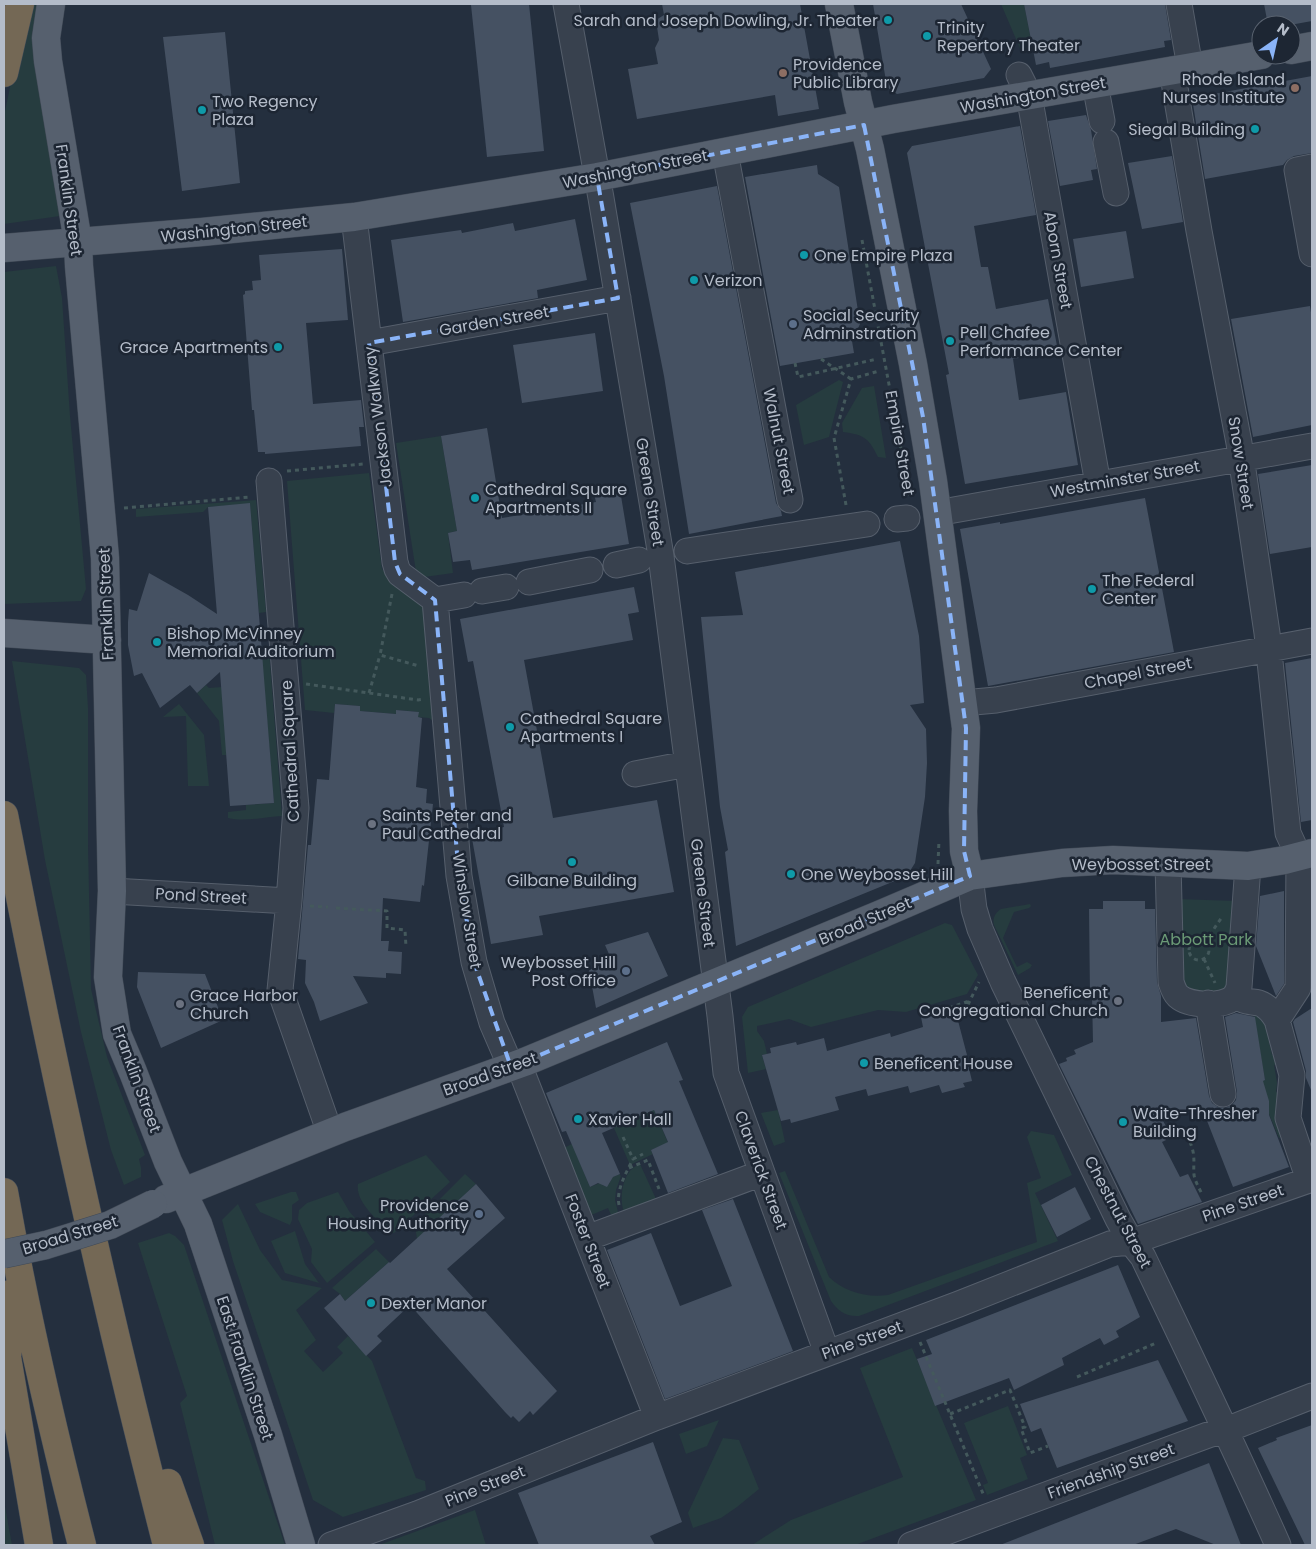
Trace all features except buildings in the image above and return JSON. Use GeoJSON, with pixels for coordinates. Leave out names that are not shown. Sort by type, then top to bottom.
{"type":"FeatureCollection","features":[{"type":"Feature","properties":{"kind":"highway"},"geometry":{"type":"LineString","coordinates":[[4,72],[20,4]]}},
{"type":"Feature","properties":{"kind":"highway"},"geometry":{"type":"LineString","coordinates":[[4,815],[50,1046],[114,1331],[167,1545]]}},
{"type":"Feature","properties":{"kind":"highway"},"geometry":{"type":"LineString","coordinates":[[4,1192],[10,1260],[7,1357],[39,1545]]}},
{"type":"Feature","properties":{"kind":"highway"},"geometry":{"type":"LineString","coordinates":[[10,1260],[82,1545]]}},
{"type":"Feature","properties":{"kind":"highway"},"geometry":{"type":"LineString","coordinates":[[114,1331],[190,1545]]}},
{"type":"Feature","properties":{"kind":"main road","name":"Franklin Street"},"geometry":{"type":"LineString","coordinates":[[51,4],[46,38],[48,61],[78,242],[106,558],[112,891],[108,976],[116,1034],[168,1162],[183,1193]]}},
{"type":"Feature","properties":{"kind":"main road","name":"Empire Street"},"geometry":{"type":"LineString","coordinates":[[839,4],[923,417],[963,703],[966,740],[964,851],[958,880]]}},
{"type":"Feature","properties":{"kind":"main road","name":"Washington Street"},"geometry":{"type":"LineString","coordinates":[[4,248],[211,232],[354,217],[597,177],[864,125],[1024,85],[1095,84],[1251,57]]}},
{"type":"Feature","properties":{"kind":"main road"},"geometry":{"type":"LineString","coordinates":[[4,633],[107,640]]}},
{"type":"Feature","properties":{"kind":"main road","name":"Weybosset Street"},"geometry":{"type":"LineString","coordinates":[[958,880],[1062,863],[1113,860],[1168,864],[1248,866],[1306,855]]}},
{"type":"Feature","properties":{"kind":"main road","name":"Broad Street"},"geometry":{"type":"LineString","coordinates":[[10,1260],[46,1244],[110,1225],[153,1204],[330,1132],[515,1066],[880,915],[958,880]]}},
{"type":"Feature","properties":{"kind":"main road","name":"East Franklin Street"},"geometry":{"type":"LineString","coordinates":[[183,1193],[198,1224],[268,1435],[302,1545]]}},
{"type":"Feature","properties":{"kind":"street","name":"Greene Street"},"geometry":{"type":"LineString","coordinates":[[566,4],[618,298],[660,556],[715,983]]}},
{"type":"Feature","properties":{"kind":"street","name":"Snow Street"},"geometry":{"type":"LineString","coordinates":[[1179,4],[1181,69],[1199,231],[1242,458],[1268,649],[1288,833],[1306,855]]}},
{"type":"Feature","properties":{"kind":"street"},"geometry":{"type":"LineString","coordinates":[[1095,84],[1116,193]]}},
{"type":"Feature","properties":{"kind":"street","name":"Aborn Street"},"geometry":{"type":"LineString","coordinates":[[1024,85],[1098,484]]}},
{"type":"Feature","properties":{"kind":"street","name":"Walnut Street"},"geometry":{"type":"LineString","coordinates":[[725,152],[790,500]]}},
{"type":"Feature","properties":{"kind":"street"},"geometry":{"type":"LineString","coordinates":[[1304,168],[1312,252]]}},
{"type":"Feature","properties":{"kind":"street","name":"Jackson Walkway"},"geometry":{"type":"LineString","coordinates":[[354,217],[397,569]]}},
{"type":"Feature","properties":{"kind":"street","name":"Garden Street"},"geometry":{"type":"LineString","coordinates":[[369,343],[618,298]]}},
{"type":"Feature","properties":{"kind":"street","name":"Westminster Street"},"geometry":{"type":"LineString","coordinates":[[937,512],[1312,446]]}},
{"type":"Feature","properties":{"kind":"street","name":"Cathedral Square"},"geometry":{"type":"LineString","coordinates":[[274,483],[296,808],[280,990],[330,1132]]}},
{"type":"Feature","properties":{"kind":"street"},"geometry":{"type":"LineString","coordinates":[[686,551],[867,524]]}},
{"type":"Feature","properties":{"kind":"street"},"geometry":{"type":"LineString","coordinates":[[397,569],[400,574],[435,600],[590,570]]}},
{"type":"Feature","properties":{"kind":"street","name":"Winslow Street"},"geometry":{"type":"LineString","coordinates":[[435,600],[459,876],[474,962],[492,1022],[515,1066]]}},
{"type":"Feature","properties":{"kind":"street","name":"Chapel Street"},"geometry":{"type":"LineString","coordinates":[[963,703],[996,700],[1312,641]]}},
{"type":"Feature","properties":{"kind":"street"},"geometry":{"type":"LineString","coordinates":[[635,774],[687,764]]}},
{"type":"Feature","properties":{"kind":"street"},"geometry":{"type":"LineString","coordinates":[[1278,1020],[1298,988],[1306,855]]}},
{"type":"Feature","properties":{"kind":"street"},"geometry":{"type":"LineString","coordinates":[[1168,864],[1171,982],[1173,990],[1178,996],[1189,1002],[1221,996],[1259,1003],[1266,1007],[1278,1020],[1292,1075],[1288,1118],[1310,1179]]}},
{"type":"Feature","properties":{"kind":"street"},"geometry":{"type":"LineString","coordinates":[[1221,996],[1241,980],[1248,866]]}},
{"type":"Feature","properties":{"kind":"street","name":"Chestnut Street"},"geometry":{"type":"LineString","coordinates":[[958,880],[974,909],[980,929],[992,956],[1118,1219],[1131,1242],[1143,1257],[1226,1430],[1278,1545]]}},
{"type":"Feature","properties":{"kind":"street","name":"Pond Street"},"geometry":{"type":"LineString","coordinates":[[112,891],[289,901]]}},
{"type":"Feature","properties":{"kind":"street","name":"Claverick Street"},"geometry":{"type":"LineString","coordinates":[[715,983],[726,1073],[827,1353]]}},
{"type":"Feature","properties":{"kind":"street"},"geometry":{"type":"LineString","coordinates":[[1221,996],[1223,1094]]}},
{"type":"Feature","properties":{"kind":"street","name":"Foster Street"},"geometry":{"type":"LineString","coordinates":[[515,1066],[657,1417]]}},
{"type":"Feature","properties":{"kind":"street"},"geometry":{"type":"LineString","coordinates":[[586,1238],[762,1173]]}},
{"type":"Feature","properties":{"kind":"street","name":"Pine Street"},"geometry":{"type":"LineString","coordinates":[[331,1545],[417,1514],[657,1417],[960,1304],[1110,1244],[1131,1242],[1310,1179]]}},
{"type":"Feature","properties":{"kind":"street","name":"Friendship Street"},"geometry":{"type":"LineString","coordinates":[[910,1545],[1226,1430],[1312,1396]]}},
{"type":"Feature","properties":{"kind":"path","name":"Empire Street"},"geometry":{"type":"LineString","coordinates":[[861,232],[904,512]]}},
{"type":"Feature","properties":{"kind":"path"},"geometry":{"type":"LineString","coordinates":[[821,359],[850,379],[879,372]]}},
{"type":"Feature","properties":{"kind":"path"},"geometry":{"type":"LineString","coordinates":[[795,363],[798,377],[877,359]]}},
{"type":"Feature","properties":{"kind":"path"},"geometry":{"type":"LineString","coordinates":[[847,508],[834,438],[850,379]]}},
{"type":"Feature","properties":{"kind":"path"},"geometry":{"type":"LineString","coordinates":[[121,508],[274,483],[384,462]]}},
{"type":"Feature","properties":{"kind":"path"},"geometry":{"type":"LineString","coordinates":[[369,693],[380,655],[397,569]]}},
{"type":"Feature","properties":{"kind":"path"},"geometry":{"type":"LineString","coordinates":[[380,655],[419,666],[426,670],[434,678],[444,696]]}},
{"type":"Feature","properties":{"kind":"path"},"geometry":{"type":"LineString","coordinates":[[301,684],[418,700]]}},
{"type":"Feature","properties":{"kind":"path"},"geometry":{"type":"LineString","coordinates":[[939,833],[938,863],[958,880]]}},
{"type":"Feature","properties":{"kind":"path"},"geometry":{"type":"LineString","coordinates":[[336,908],[387,911],[388,928],[405,930],[406,948]]}},
{"type":"Feature","properties":{"kind":"path"},"geometry":{"type":"LineString","coordinates":[[1201,940],[1208,944],[1209,951],[1204,959],[1196,959],[1191,955],[1190,947],[1193,942],[1201,940]]}},
{"type":"Feature","properties":{"kind":"path"},"geometry":{"type":"LineString","coordinates":[[1204,959],[1221,996]]}},
{"type":"Feature","properties":{"kind":"path"},"geometry":{"type":"LineString","coordinates":[[961,1019],[981,977]]}},
{"type":"Feature","properties":{"kind":"path"},"geometry":{"type":"LineString","coordinates":[[949,1008],[970,1001]]}},
{"type":"Feature","properties":{"kind":"path"},"geometry":{"type":"LineString","coordinates":[[623,1137],[633,1159]]}},
{"type":"Feature","properties":{"kind":"path"},"geometry":{"type":"LineString","coordinates":[[1190,1142],[1194,1152],[1194,1176],[1204,1199]]}},
{"type":"Feature","properties":{"kind":"path"},"geometry":{"type":"LineString","coordinates":[[620,1209],[617,1199],[618,1194],[633,1159],[643,1154]]}},
{"type":"Feature","properties":{"kind":"path"},"geometry":{"type":"LineString","coordinates":[[629,1168],[648,1160],[661,1194]]}},
{"type":"Feature","properties":{"kind":"path"},"geometry":{"type":"LineString","coordinates":[[919,1339],[986,1501]]}},
{"type":"Feature","properties":{"kind":"path"},"geometry":{"type":"LineString","coordinates":[[1077,1377],[1156,1343]]}},
{"type":"Feature","properties":{"kind":"path"},"geometry":{"type":"LineString","coordinates":[[950,1414],[1010,1390],[1025,1427],[1021,1428],[1030,1453],[1048,1446]]}},
{"type":"Feature","properties":{"kind":"highlighted area"},"geometry":{"type":"Polygon","coordinates":[[[864,125],[923,417],[966,728],[964,851],[970,876],[511,1067],[474,962],[459,876],[435,600],[400,574],[395,562],[369,343],[618,298],[597,177],[864,125]]]}},
{"type":"Feature","properties":{"kind":"green space"},"geometry":{"type":"Polygon","coordinates":[[[29,4],[41,4],[60,216],[4,224],[4,116],[29,4]]]}},
{"type":"Feature","properties":{"kind":"green space"},"geometry":{"type":"Polygon","coordinates":[[[1001,4],[1024,4],[1033,50],[1022,53],[1001,4]]]}},
{"type":"Feature","properties":{"kind":"green space"},"geometry":{"type":"Polygon","coordinates":[[[56,266],[62,298],[70,416],[86,589],[81,601],[4,604],[4,272],[56,266]]]}},
{"type":"Feature","properties":{"kind":"green space"},"geometry":{"type":"Polygon","coordinates":[[[839,380],[843,382],[829,437],[804,445],[796,405],[839,380]]]}},
{"type":"Feature","properties":{"kind":"green space"},"geometry":{"type":"Polygon","coordinates":[[[874,386],[886,458],[878,457],[865,438],[843,432],[842,423],[862,388],[874,386]]]}},
{"type":"Feature","properties":{"kind":"green space"},"geometry":{"type":"Polygon","coordinates":[[[441,436],[457,531],[448,533],[453,573],[417,578],[396,443],[441,436]]]}},
{"type":"Feature","properties":{"kind":"green space"},"geometry":{"type":"Polygon","coordinates":[[[369,473],[382,569],[428,610],[436,723],[429,718],[418,717],[418,712],[397,710],[396,714],[360,711],[360,706],[335,704],[334,713],[305,710],[287,481],[369,473]]]}},
{"type":"Feature","properties":{"kind":"green space"},"geometry":{"type":"Polygon","coordinates":[[[256,500],[266,612],[259,613],[250,504],[208,507],[203,512],[136,517],[136,509],[256,500]]]}},
{"type":"Feature","properties":{"kind":"green space"},"geometry":{"type":"Polygon","coordinates":[[[269,651],[282,816],[248,819],[228,818],[228,812],[246,810],[246,805],[274,803],[261,652],[269,651]]]}},
{"type":"Feature","properties":{"kind":"green space"},"geometry":{"type":"Polygon","coordinates":[[[12,661],[79,668],[86,675],[91,989],[107,1057],[145,1155],[139,1159],[141,1177],[124,1185],[111,1150],[81,1032],[45,860],[12,661]]]}},
{"type":"Feature","properties":{"kind":"green space"},"geometry":{"type":"Polygon","coordinates":[[[206,685],[209,688],[222,687],[227,755],[222,755],[219,721],[197,693],[206,685]]]}},
{"type":"Feature","properties":{"kind":"green space"},"geometry":{"type":"Polygon","coordinates":[[[179,704],[204,735],[209,786],[188,786],[186,716],[163,717],[179,704]]]}},
{"type":"Feature","properties":{"kind":"green space","name":"Abbott Park"},"geometry":{"type":"Polygon","coordinates":[[[1177,899],[1236,901],[1233,980],[1225,989],[1209,994],[1192,990],[1183,984],[1177,899]]]}},
{"type":"Feature","properties":{"kind":"green space"},"geometry":{"type":"Polygon","coordinates":[[[1030,904],[1029,908],[1014,912],[1003,938],[1017,967],[1027,962],[1032,965],[1018,975],[994,925],[994,918],[1001,909],[1030,904]]]}},
{"type":"Feature","properties":{"kind":"green space"},"geometry":{"type":"Polygon","coordinates":[[[945,923],[952,925],[978,975],[967,994],[906,1012],[878,1010],[811,1027],[789,1019],[757,1026],[757,1031],[764,1041],[767,1054],[762,1055],[766,1069],[748,1073],[742,1017],[748,1007],[945,923]]]}},
{"type":"Feature","properties":{"kind":"green space"},"geometry":{"type":"Polygon","coordinates":[[[1253,1010],[1264,1017],[1272,1055],[1279,1054],[1282,1063],[1274,1065],[1277,1083],[1276,1092],[1283,1094],[1282,1104],[1276,1103],[1276,1112],[1285,1135],[1279,1138],[1266,1107],[1260,1081],[1265,1080],[1253,1010]]]}},
{"type":"Feature","properties":{"kind":"green space"},"geometry":{"type":"Polygon","coordinates":[[[648,1096],[668,1143],[651,1150],[653,1154],[630,1165],[614,1128],[648,1096]]]}},
{"type":"Feature","properties":{"kind":"green space"},"geometry":{"type":"Polygon","coordinates":[[[778,1110],[785,1142],[774,1146],[761,1113],[778,1110]]]}},
{"type":"Feature","properties":{"kind":"green space"},"geometry":{"type":"Polygon","coordinates":[[[1031,1131],[1054,1135],[1072,1175],[1035,1193],[1058,1241],[859,1316],[846,1314],[834,1305],[779,1173],[785,1171],[829,1277],[842,1287],[856,1293],[872,1296],[888,1295],[1037,1242],[1027,1183],[1041,1178],[1027,1137],[1031,1131]]]}},
{"type":"Feature","properties":{"kind":"green space"},"geometry":{"type":"Polygon","coordinates":[[[572,1144],[590,1187],[600,1183],[604,1186],[609,1184],[610,1178],[619,1174],[621,1176],[616,1190],[615,1200],[618,1212],[616,1216],[612,1217],[608,1208],[589,1216],[564,1148],[572,1144]]]}},
{"type":"Feature","properties":{"kind":"green space"},"geometry":{"type":"Polygon","coordinates":[[[426,1155],[450,1182],[394,1233],[389,1232],[364,1204],[358,1191],[358,1184],[426,1155]]]}},
{"type":"Feature","properties":{"kind":"green space"},"geometry":{"type":"Polygon","coordinates":[[[640,1164],[656,1199],[624,1212],[622,1195],[626,1177],[634,1167],[640,1164]]]}},
{"type":"Feature","properties":{"kind":"green space"},"geometry":{"type":"Polygon","coordinates":[[[465,1174],[476,1184],[417,1239],[415,1226],[419,1220],[465,1174]]]}},
{"type":"Feature","properties":{"kind":"green space"},"geometry":{"type":"Polygon","coordinates":[[[296,1192],[299,1200],[292,1205],[290,1225],[260,1212],[255,1204],[296,1192]]]}},
{"type":"Feature","properties":{"kind":"green space"},"geometry":{"type":"Polygon","coordinates":[[[338,1192],[349,1211],[375,1242],[327,1283],[311,1262],[312,1249],[298,1219],[299,1210],[307,1203],[338,1192]]]}},
{"type":"Feature","properties":{"kind":"green space"},"geometry":{"type":"Polygon","coordinates":[[[238,1204],[260,1250],[282,1280],[322,1288],[296,1310],[316,1340],[304,1351],[323,1372],[343,1353],[337,1347],[348,1336],[372,1361],[416,1478],[425,1481],[426,1490],[343,1517],[313,1500],[233,1261],[222,1220],[238,1204]]]}},
{"type":"Feature","properties":{"kind":"green space"},"geometry":{"type":"Polygon","coordinates":[[[295,1231],[305,1264],[319,1283],[285,1273],[271,1241],[295,1231]]]}},
{"type":"Feature","properties":{"kind":"green space"},"geometry":{"type":"Polygon","coordinates":[[[169,1233],[184,1245],[285,1545],[215,1545],[180,1403],[187,1396],[138,1243],[169,1233]]]}},
{"type":"Feature","properties":{"kind":"green space"},"geometry":{"type":"Polygon","coordinates":[[[376,1249],[389,1262],[345,1301],[332,1288],[376,1249]]]}},
{"type":"Feature","properties":{"kind":"green space"},"geometry":{"type":"Polygon","coordinates":[[[912,1348],[976,1500],[855,1545],[752,1545],[791,1520],[903,1477],[860,1368],[912,1348]]]}},
{"type":"Feature","properties":{"kind":"green space"},"geometry":{"type":"Polygon","coordinates":[[[1008,1406],[1027,1455],[1020,1458],[1028,1479],[987,1495],[983,1485],[988,1483],[964,1423],[1008,1406]]]}},
{"type":"Feature","properties":{"kind":"green space"},"geometry":{"type":"Polygon","coordinates":[[[719,1420],[707,1446],[686,1454],[679,1434],[719,1420]]]}},
{"type":"Feature","properties":{"kind":"green space"},"geometry":{"type":"Polygon","coordinates":[[[723,1438],[739,1440],[759,1489],[721,1518],[693,1528],[688,1513],[723,1438]]]}},
{"type":"Feature","properties":{"kind":"green space"},"geometry":{"type":"Polygon","coordinates":[[[4,1501],[12,1545],[4,1545],[4,1501]]]}},
{"type":"Feature","properties":{"kind":"green space"},"geometry":{"type":"Polygon","coordinates":[[[475,1510],[486,1545],[379,1545],[475,1510]]]}},
{"type":"Feature","properties":{"kind":"place","name":"Sarah and Joseph Dowling, Jr. Theater"},"geometry":{"type":"Point","coordinates":[888,20]}},
{"type":"Feature","properties":{"kind":"place","name":"Trinity Repertory Theater"},"geometry":{"type":"Point","coordinates":[927,36]}},
{"type":"Feature","properties":{"kind":"place","name":"Providence Public Library"},"geometry":{"type":"Point","coordinates":[783,73]}},
{"type":"Feature","properties":{"kind":"place","name":"Rhode Island Nurses Institute"},"geometry":{"type":"Point","coordinates":[1295,88]}},
{"type":"Feature","properties":{"kind":"place","name":"Two Regency Plaza"},"geometry":{"type":"Point","coordinates":[202,110]}},
{"type":"Feature","properties":{"kind":"place","name":"Siegal Building"},"geometry":{"type":"Point","coordinates":[1255,129]}},
{"type":"Feature","properties":{"kind":"place","name":"One Empire Plaza"},"geometry":{"type":"Point","coordinates":[804,255]}},
{"type":"Feature","properties":{"kind":"place","name":"Verizon"},"geometry":{"type":"Point","coordinates":[694,280]}},
{"type":"Feature","properties":{"kind":"place","name":"Social Security Adminstration"},"geometry":{"type":"Point","coordinates":[793,324]}},
{"type":"Feature","properties":{"kind":"place","name":"Pell Chafee Performance Center"},"geometry":{"type":"Point","coordinates":[950,341]}},
{"type":"Feature","properties":{"kind":"place","name":"Grace Apartments"},"geometry":{"type":"Point","coordinates":[278,347]}},
{"type":"Feature","properties":{"kind":"place","name":"Cathedral Square Apartments II"},"geometry":{"type":"Point","coordinates":[475,498]}},
{"type":"Feature","properties":{"kind":"place","name":"The Federal Center"},"geometry":{"type":"Point","coordinates":[1092,589]}},
{"type":"Feature","properties":{"kind":"place","name":"Bishop McVinney Memorial Auditorium"},"geometry":{"type":"Point","coordinates":[157,642]}},
{"type":"Feature","properties":{"kind":"place","name":"Cathedral Square Apartments I"},"geometry":{"type":"Point","coordinates":[510,727]}},
{"type":"Feature","properties":{"kind":"place","name":"Saints Peter and Paul Cathedral"},"geometry":{"type":"Point","coordinates":[372,824]}},
{"type":"Feature","properties":{"kind":"place","name":"Gilbane Building"},"geometry":{"type":"Point","coordinates":[572,862]}},
{"type":"Feature","properties":{"kind":"place","name":"One Weybosset Hill"},"geometry":{"type":"Point","coordinates":[791,874]}},
{"type":"Feature","properties":{"kind":"place","name":"Weybosset Hill Post Office"},"geometry":{"type":"Point","coordinates":[626,971]}},
{"type":"Feature","properties":{"kind":"place","name":"Beneficent Congregational Church"},"geometry":{"type":"Point","coordinates":[1118,1001]}},
{"type":"Feature","properties":{"kind":"place","name":"Grace Harbor Church"},"geometry":{"type":"Point","coordinates":[180,1004]}},
{"type":"Feature","properties":{"kind":"place","name":"Beneficent House"},"geometry":{"type":"Point","coordinates":[864,1063]}},
{"type":"Feature","properties":{"kind":"place","name":"Xavier Hall"},"geometry":{"type":"Point","coordinates":[578,1119]}},
{"type":"Feature","properties":{"kind":"place","name":"Waite-Thresher Building"},"geometry":{"type":"Point","coordinates":[1123,1122]}},
{"type":"Feature","properties":{"kind":"place","name":"Providence Housing Authority"},"geometry":{"type":"Point","coordinates":[479,1214]}},
{"type":"Feature","properties":{"kind":"place","name":"Dexter Manor"},"geometry":{"type":"Point","coordinates":[371,1303]}}]}
